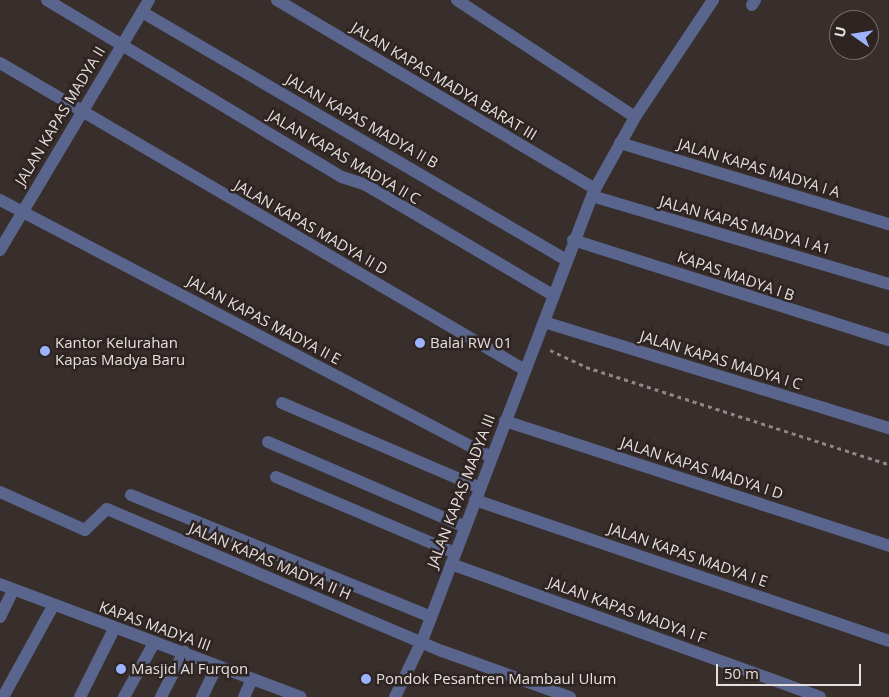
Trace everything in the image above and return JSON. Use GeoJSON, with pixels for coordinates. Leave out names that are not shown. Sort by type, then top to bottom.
{"type":"FeatureCollection","features":[{"type":"Feature","properties":{"kind":"street","name":"JALAN KAPAS MADYA II C"},"geometry":{"type":"LineString","coordinates":[[47,0],[121,46],[551,294]]}},
{"type":"Feature","properties":{"kind":"street","name":"JALAN KAPAS MADYA II"},"geometry":{"type":"LineString","coordinates":[[0,250],[149,0]]}},
{"type":"Feature","properties":{"kind":"street","name":"JALAN KAPAS MADYA BARAT III"},"geometry":{"type":"LineString","coordinates":[[277,0],[593,193]]}},
{"type":"Feature","properties":{"kind":"street"},"geometry":{"type":"LineString","coordinates":[[457,0],[635,117]]}},
{"type":"Feature","properties":{"kind":"street","name":"JALAN KAPAS MADYA III"},"geometry":{"type":"LineString","coordinates":[[395,697],[422,641],[491,457],[536,344],[551,294],[593,193],[635,117],[712,0]]}},
{"type":"Feature","properties":{"kind":"street","name":"JALAN KAPAS MADYA II B"},"geometry":{"type":"LineString","coordinates":[[142,12],[565,258]]}},
{"type":"Feature","properties":{"kind":"street","name":"JALAN KAPAS MADYA II D"},"geometry":{"type":"LineString","coordinates":[[0,63],[525,370]]}},
{"type":"Feature","properties":{"kind":"street","name":"JALAN KAPAS MADYA I A"},"geometry":{"type":"LineString","coordinates":[[620,144],[889,224]]}},
{"type":"Feature","properties":{"kind":"street","name":"JALAN KAPAS MADYA I A1"},"geometry":{"type":"LineString","coordinates":[[593,193],[889,284]]}},
{"type":"Feature","properties":{"kind":"street","name":"JALAN KAPAS MADYA II E"},"geometry":{"type":"LineString","coordinates":[[0,200],[491,457]]}},
{"type":"Feature","properties":{"kind":"street","name":"KAPAS MADYA I B"},"geometry":{"type":"LineString","coordinates":[[573,240],[889,340]]}},
{"type":"Feature","properties":{"kind":"street","name":"JALAN KAPAS MADYA I C"},"geometry":{"type":"LineString","coordinates":[[544,322],[889,428]]}},
{"type":"Feature","properties":{"kind":"street","name":"JALAN KAPAS MADYA I E"},"geometry":{"type":"LineString","coordinates":[[282,403],[478,494],[889,641]]}},
{"type":"Feature","properties":{"kind":"street","name":"JALAN KAPAS MADYA I D"},"geometry":{"type":"LineString","coordinates":[[505,421],[889,546]]}},
{"type":"Feature","properties":{"kind":"street"},"geometry":{"type":"LineString","coordinates":[[268,442],[465,526]]}},
{"type":"Feature","properties":{"kind":"street","name":"JALAN KAPAS MADYA I F"},"geometry":{"type":"LineString","coordinates":[[276,476],[453,558],[820,697]]}},
{"type":"Feature","properties":{"kind":"street","name":"JALAN KAPAS MADYA II H"},"geometry":{"type":"LineString","coordinates":[[0,492],[85,530],[107,509],[217,557],[422,641],[570,697]]}},
{"type":"Feature","properties":{"kind":"street","name":"JALAN KAPAS MADYA II H"},"geometry":{"type":"LineString","coordinates":[[131,495],[225,535],[431,617]]}},
{"type":"Feature","properties":{"kind":"street"},"geometry":{"type":"LineString","coordinates":[[217,557],[225,535]]}},
{"type":"Feature","properties":{"kind":"street","name":"KAPAS MADYA III"},"geometry":{"type":"LineString","coordinates":[[0,584],[114,629],[184,652],[300,697]]}},
{"type":"Feature","properties":{"kind":"street"},"geometry":{"type":"LineString","coordinates":[[0,617],[13,590]]}},
{"type":"Feature","properties":{"kind":"street"},"geometry":{"type":"LineString","coordinates":[[3,697],[53,606]]}},
{"type":"Feature","properties":{"kind":"street"},"geometry":{"type":"LineString","coordinates":[[80,697],[114,629]]}},
{"type":"Feature","properties":{"kind":"street"},"geometry":{"type":"LineString","coordinates":[[124,697],[154,643]]}},
{"type":"Feature","properties":{"kind":"street"},"geometry":{"type":"LineString","coordinates":[[161,697],[184,652]]}},
{"type":"Feature","properties":{"kind":"street"},"geometry":{"type":"LineString","coordinates":[[202,697],[217,666]]}},
{"type":"Feature","properties":{"kind":"street"},"geometry":{"type":"LineString","coordinates":[[244,697],[252,679]]}},
{"type":"Feature","properties":{"kind":"path"},"geometry":{"type":"LineString","coordinates":[[536,344],[586,367],[889,464]]}},
{"type":"Feature","properties":{"kind":"place","name":"Balai RW 01"},"geometry":{"type":"Point","coordinates":[420,343]}},
{"type":"Feature","properties":{"kind":"place","name":"Kantor Kelurahan Kapas Madya Baru"},"geometry":{"type":"Point","coordinates":[45,351]}},
{"type":"Feature","properties":{"kind":"place","name":"Masjid Al Furqon"},"geometry":{"type":"Point","coordinates":[121,669]}},
{"type":"Feature","properties":{"kind":"place","name":"Pondok Pesantren Mambaul Ulum"},"geometry":{"type":"Point","coordinates":[366,679]}}]}
